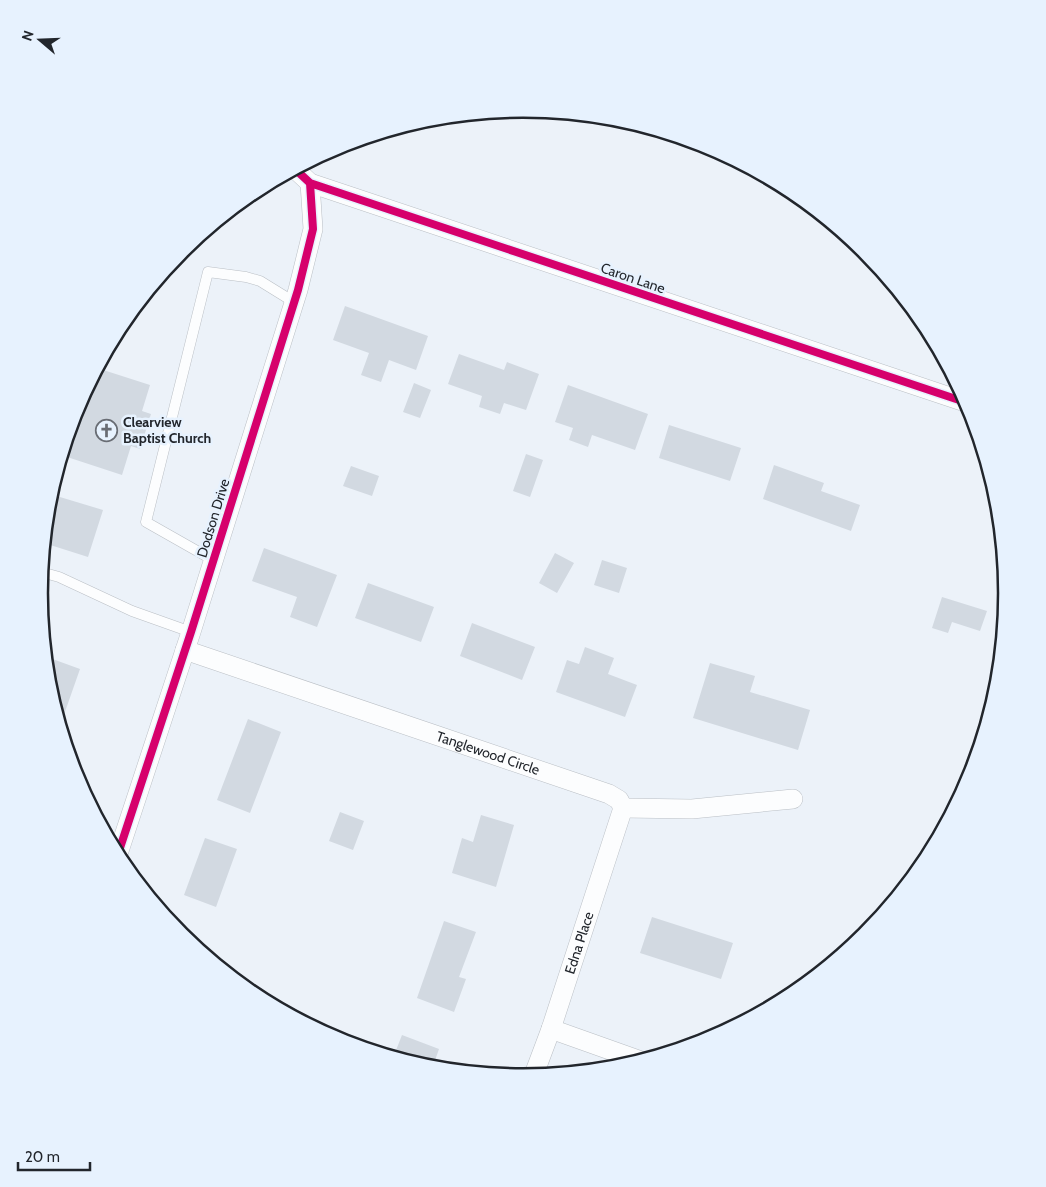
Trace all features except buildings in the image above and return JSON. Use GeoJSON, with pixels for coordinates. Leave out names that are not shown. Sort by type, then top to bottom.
{"type":"FeatureCollection","features":[{"type":"Feature","properties":{"kind":"street","name":"Caron Lane"},"geometry":{"type":"LineString","coordinates":[[300,174],[310,182],[956,399]]}},
{"type":"Feature","properties":{"kind":"street","name":"Dodson Drive"},"geometry":{"type":"LineString","coordinates":[[121,846],[191,632],[294,302],[312,229],[310,182]]}},
{"type":"Feature","properties":{"kind":"street","name":"Tanglewood Circle"},"geometry":{"type":"LineString","coordinates":[[185,650],[609,794],[619,800],[623,808]]}},
{"type":"Feature","properties":{"kind":"street"},"geometry":{"type":"LineString","coordinates":[[623,808],[692,809],[793,799]]}},
{"type":"Feature","properties":{"kind":"street","name":"Edna Place"},"geometry":{"type":"LineString","coordinates":[[536,1069],[551,1029],[623,808]]}},
{"type":"Feature","properties":{"kind":"street"},"geometry":{"type":"LineString","coordinates":[[551,1029],[629,1057]]}},
{"type":"Feature","properties":{"kind":"lane"},"geometry":{"type":"LineString","coordinates":[[213,560],[146,522],[208,272],[246,276],[260,281],[294,302]]}},
{"type":"Feature","properties":{"kind":"lane"},"geometry":{"type":"LineString","coordinates":[[49,574],[59,577],[132,611],[191,632]]}},
{"type":"Feature","properties":{"kind":"cycle path"},"geometry":{"type":"LineString","coordinates":[[300,174],[310,183],[956,399]]}},
{"type":"Feature","properties":{"kind":"cycle path"},"geometry":{"type":"LineString","coordinates":[[121,846],[191,632],[298,290],[313,229],[310,183]]}},
{"type":"Feature","properties":{"kind":"place","name":"Clearview Baptist Church"},"geometry":{"type":"Point","coordinates":[107,430]}}]}
